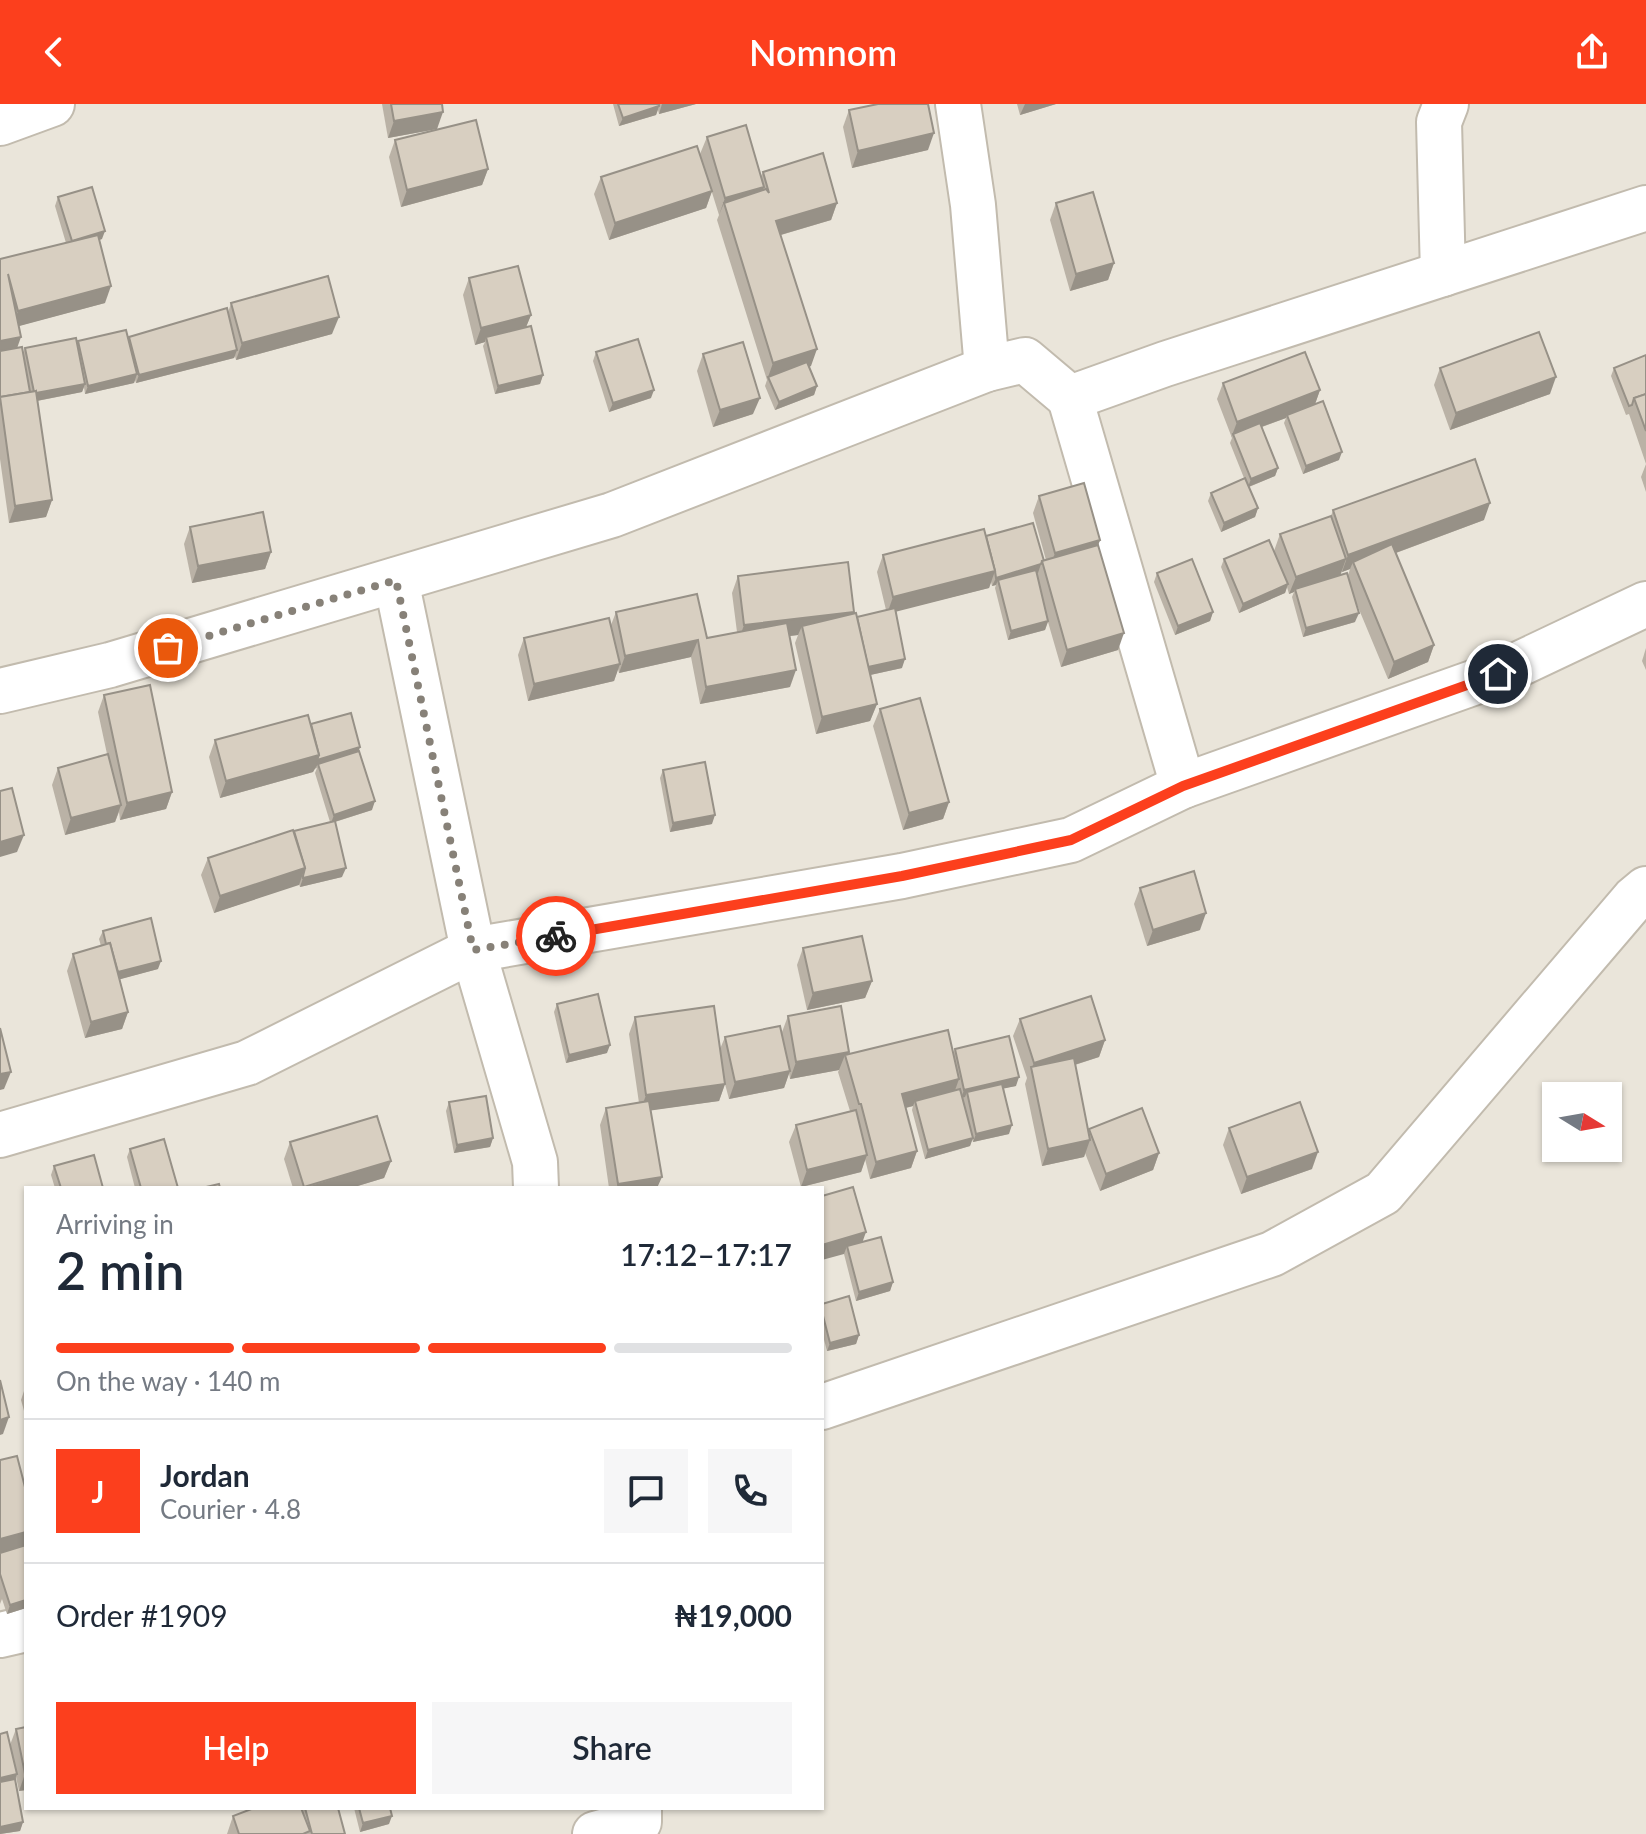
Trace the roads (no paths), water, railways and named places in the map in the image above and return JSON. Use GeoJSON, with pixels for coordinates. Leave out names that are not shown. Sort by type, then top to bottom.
{"type":"FeatureCollection","features":[{"type":"Feature","properties":{"kind":"street"},"geometry":{"type":"LineString","coordinates":[[0,123],[52,104]]}},
{"type":"Feature","properties":{"kind":"street"},"geometry":{"type":"LineString","coordinates":[[958,104],[973,205],[987,369]]}},
{"type":"Feature","properties":{"kind":"street"},"geometry":{"type":"LineString","coordinates":[[1443,274],[1439,122],[1446,104]]}},
{"type":"Feature","properties":{"kind":"street"},"geometry":{"type":"LineString","coordinates":[[1070,398],[1165,364],[1646,208]]}},
{"type":"Feature","properties":{"kind":"street"},"geometry":{"type":"LineString","coordinates":[[0,691],[110,665],[612,515],[987,369],[1025,360],[1070,398],[1183,786]]}},
{"type":"Feature","properties":{"kind":"street"},"geometry":{"type":"LineString","coordinates":[[396,580],[473,950],[535,1162],[536,1186]]}},
{"type":"Feature","properties":{"kind":"street"},"geometry":{"type":"LineString","coordinates":[[0,1135],[247,1063],[473,950],[902,876],[1071,840],[1183,786],[1498,674],[1646,604]]}},
{"type":"Feature","properties":{"kind":"street"},"geometry":{"type":"LineString","coordinates":[[824,1406],[1272,1254],[1383,1193],[1634,899],[1646,889]]}},
{"type":"Feature","properties":{"kind":"street"},"geometry":{"type":"LineString","coordinates":[[0,1635],[24,1629]]}},
{"type":"Feature","properties":{"kind":"street"},"geometry":{"type":"LineString","coordinates":[[595,1834],[641,1821]]}}]}
